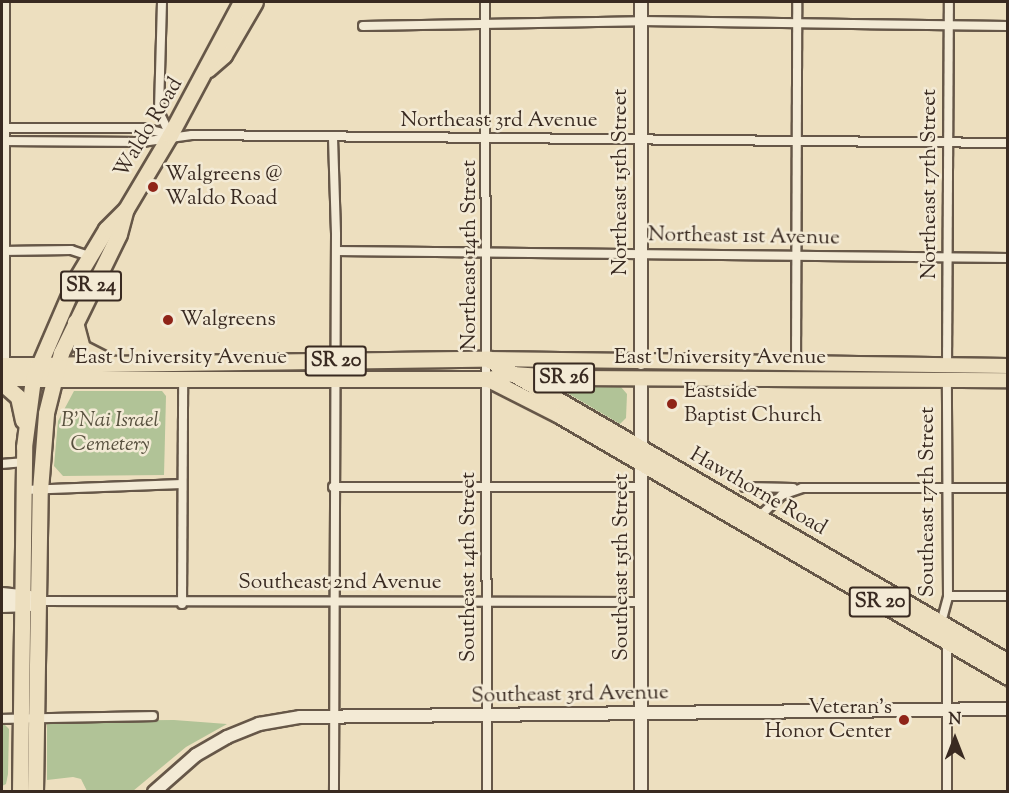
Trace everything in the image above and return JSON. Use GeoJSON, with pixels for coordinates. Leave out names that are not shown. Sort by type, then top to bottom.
{"type":"FeatureCollection","features":[{"type":"Feature","properties":{"kind":"highway","name":"Waldo Road"},"geometry":{"type":"LineString","coordinates":[[25,434],[35,372],[90,256],[106,229],[126,208],[170,135],[208,69],[214,48],[242,2]]}},
{"type":"Feature","properties":{"kind":"highway","name":"Waldo Road"},"geometry":{"type":"LineString","coordinates":[[208,69],[224,55],[255,2]]}},
{"type":"Feature","properties":{"kind":"highway","name":"Waldo Road"},"geometry":{"type":"LineString","coordinates":[[32,490],[55,372],[75,321],[119,234],[126,208]]}},
{"type":"Feature","properties":{"kind":"highway"},"geometry":{"type":"LineString","coordinates":[[75,321],[75,335],[82,348],[119,364]]}},
{"type":"Feature","properties":{"kind":"highway","name":"East University Avenue"},"geometry":{"type":"LineString","coordinates":[[55,372],[119,364],[488,359]]}},
{"type":"Feature","properties":{"kind":"highway","name":"Hawthorne Road"},"geometry":{"type":"LineString","coordinates":[[488,359],[947,642],[1008,676]]}},
{"type":"Feature","properties":{"kind":"highway","name":"East University Avenue"},"geometry":{"type":"LineString","coordinates":[[35,372],[183,380],[488,379]]}},
{"type":"Feature","properties":{"kind":"highway","name":"Hawthorne Road"},"geometry":{"type":"LineString","coordinates":[[488,379],[641,455]]}},
{"type":"Feature","properties":{"kind":"highway"},"geometry":{"type":"LineString","coordinates":[[2,381],[18,397],[25,434],[24,462],[32,490],[39,601],[20,792]]}},
{"type":"Feature","properties":{"kind":"highway"},"geometry":{"type":"LineString","coordinates":[[32,490],[24,601],[35,792]]}},
{"type":"Feature","properties":{"kind":"highway","name":"Hawthorne Road"},"geometry":{"type":"LineString","coordinates":[[755,522],[1008,662]]}},
{"type":"Feature","properties":{"kind":"main road","name":"East University Avenue"},"geometry":{"type":"LineString","coordinates":[[488,359],[796,364],[947,373],[1008,380]]}},
{"type":"Feature","properties":{"kind":"main road"},"geometry":{"type":"LineString","coordinates":[[641,363],[641,379]]}},
{"type":"Feature","properties":{"kind":"main road"},"geometry":{"type":"LineString","coordinates":[[796,364],[796,379]]}},
{"type":"Feature","properties":{"kind":"main road","name":"East University Avenue"},"geometry":{"type":"LineString","coordinates":[[3,365],[35,372]]}},
{"type":"Feature","properties":{"kind":"main road","name":"East University Avenue"},"geometry":{"type":"LineString","coordinates":[[488,379],[513,374],[641,379],[796,379],[947,373],[1008,366]]}},
{"type":"Feature","properties":{"kind":"main road","name":"East University Avenue"},"geometry":{"type":"LineString","coordinates":[[2,381],[35,372]]}},
{"type":"Feature","properties":{"kind":"street"},"geometry":{"type":"LineString","coordinates":[[3,365],[5,2]]}},
{"type":"Feature","properties":{"kind":"street"},"geometry":{"type":"LineString","coordinates":[[162,2],[159,112],[170,135]]}},
{"type":"Feature","properties":{"kind":"street"},"geometry":{"type":"LineString","coordinates":[[485,2],[487,24]]}},
{"type":"Feature","properties":{"kind":"street","name":"Northeast 15th Street"},"geometry":{"type":"LineString","coordinates":[[641,2],[641,363]]}},
{"type":"Feature","properties":{"kind":"street"},"geometry":{"type":"LineString","coordinates":[[796,364],[797,2]]}},
{"type":"Feature","properties":{"kind":"street","name":"Northeast 17th Street"},"geometry":{"type":"LineString","coordinates":[[947,373],[949,2]]}},
{"type":"Feature","properties":{"kind":"street"},"geometry":{"type":"LineString","coordinates":[[363,26],[641,21],[1008,26]]}},
{"type":"Feature","properties":{"kind":"street","name":"Northeast 14th Street"},"geometry":{"type":"LineString","coordinates":[[487,24],[488,379]]}},
{"type":"Feature","properties":{"kind":"street","name":"Northeast 3rd Avenue"},"geometry":{"type":"LineString","coordinates":[[4,128],[143,128],[170,135],[333,138],[796,139],[1008,143]]}},
{"type":"Feature","properties":{"kind":"street"},"geometry":{"type":"LineString","coordinates":[[89,141],[90,128]]}},
{"type":"Feature","properties":{"kind":"street","name":"Northeast 3rd Avenue"},"geometry":{"type":"LineString","coordinates":[[4,141],[142,142],[170,135]]}},
{"type":"Feature","properties":{"kind":"street"},"geometry":{"type":"LineString","coordinates":[[333,138],[336,251],[333,487],[334,792]]}},
{"type":"Feature","properties":{"kind":"street"},"geometry":{"type":"LineString","coordinates":[[2,251],[71,250],[90,256]]}},
{"type":"Feature","properties":{"kind":"street","name":"Northeast 1st Avenue"},"geometry":{"type":"LineString","coordinates":[[336,251],[641,253],[705,258],[796,256],[1008,258]]}},
{"type":"Feature","properties":{"kind":"street"},"geometry":{"type":"LineString","coordinates":[[182,604],[184,363]]}},
{"type":"Feature","properties":{"kind":"street","name":"Southeast 17th Street"},"geometry":{"type":"LineString","coordinates":[[941,623],[948,596],[947,373]]}},
{"type":"Feature","properties":{"kind":"street","name":"Southeast 14th Street"},"geometry":{"type":"LineString","coordinates":[[487,792],[488,379]]}},
{"type":"Feature","properties":{"kind":"street","name":"Southeast 15th Street"},"geometry":{"type":"LineString","coordinates":[[641,379],[641,792]]}},
{"type":"Feature","properties":{"kind":"street"},"geometry":{"type":"LineString","coordinates":[[2,464],[24,462]]}},
{"type":"Feature","properties":{"kind":"street"},"geometry":{"type":"LineString","coordinates":[[32,490],[182,484]]}},
{"type":"Feature","properties":{"kind":"street"},"geometry":{"type":"LineString","coordinates":[[333,487],[641,487]]}},
{"type":"Feature","properties":{"kind":"street"},"geometry":{"type":"LineString","coordinates":[[745,487],[1008,488]]}},
{"type":"Feature","properties":{"kind":"street"},"geometry":{"type":"LineString","coordinates":[[755,522],[782,495],[802,488]]}},
{"type":"Feature","properties":{"kind":"street","name":"Southeast 2nd Avenue"},"geometry":{"type":"LineString","coordinates":[[2,594],[24,601]]}},
{"type":"Feature","properties":{"kind":"street"},"geometry":{"type":"LineString","coordinates":[[948,596],[1008,596]]}},
{"type":"Feature","properties":{"kind":"street","name":"Southeast 2nd Avenue"},"geometry":{"type":"LineString","coordinates":[[2,606],[24,601],[182,604],[641,602]]}},
{"type":"Feature","properties":{"kind":"street"},"geometry":{"type":"LineString","coordinates":[[947,642],[947,792]]}},
{"type":"Feature","properties":{"kind":"street","name":"Southeast 3rd Avenue"},"geometry":{"type":"LineString","coordinates":[[154,792],[196,755],[242,730],[275,720],[334,716],[1008,710]]}},
{"type":"Feature","properties":{"kind":"street"},"geometry":{"type":"LineString","coordinates":[[2,719],[153,716]]}},
{"type":"Feature","properties":{"kind":"green space"},"geometry":{"type":"Polygon","coordinates":[[[552,384],[621,387],[627,394],[626,418],[620,424],[552,384]]]}},
{"type":"Feature","properties":{"kind":"green space","name":"B’Nai Israel Cemetery"},"geometry":{"type":"Polygon","coordinates":[[[74,391],[162,391],[166,396],[164,475],[63,476],[54,466],[58,421],[74,391]]]}},
{"type":"Feature","properties":{"kind":"green space"},"geometry":{"type":"Polygon","coordinates":[[[174,720],[227,724],[186,747],[133,791],[87,791],[81,779],[73,777],[47,780],[47,724],[52,721],[174,720]]]}},
{"type":"Feature","properties":{"kind":"green space"},"geometry":{"type":"Polygon","coordinates":[[[2,722],[9,729],[8,774],[6,784],[2,786],[2,722]]]}},
{"type":"Feature","properties":{"kind":"place","name":"Walgreens @ Waldo Road"},"geometry":{"type":"Point","coordinates":[153,187]}},
{"type":"Feature","properties":{"kind":"place","name":"Walgreens"},"geometry":{"type":"Point","coordinates":[168,320]}},
{"type":"Feature","properties":{"kind":"place","name":"Eastside Baptist Church"},"geometry":{"type":"Point","coordinates":[672,404]}},
{"type":"Feature","properties":{"kind":"place","name":"Veteran's Honor Center"},"geometry":{"type":"Point","coordinates":[904,720]}}]}
